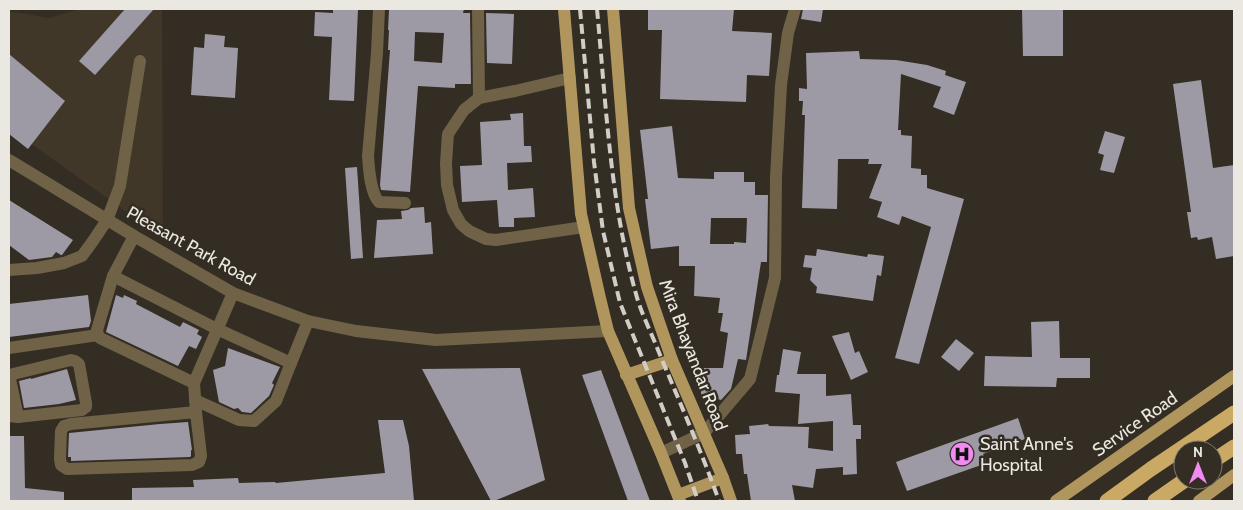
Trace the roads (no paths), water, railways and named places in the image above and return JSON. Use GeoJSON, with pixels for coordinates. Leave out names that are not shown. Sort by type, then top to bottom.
{"type":"FeatureCollection","features":[{"type":"Feature","properties":{"kind":"highway"},"geometry":{"type":"LineString","coordinates":[[1107,501],[1234,413]]}},
{"type":"Feature","properties":{"kind":"highway"},"geometry":{"type":"LineString","coordinates":[[1223,454],[1234,447]]}},
{"type":"Feature","properties":{"kind":"highway"},"geometry":{"type":"LineString","coordinates":[[1155,501],[1173,488]]}},
{"type":"Feature","properties":{"kind":"main road"},"geometry":{"type":"LineString","coordinates":[[564,9],[581,214],[608,331],[679,498],[723,478]]}},
{"type":"Feature","properties":{"kind":"main road","name":"Mira Bhayandar Road"},"geometry":{"type":"LineString","coordinates":[[613,9],[629,208],[647,287],[672,360],[731,501]]}},
{"type":"Feature","properties":{"kind":"main road"},"geometry":{"type":"LineString","coordinates":[[626,375],[672,360]]}},
{"type":"Feature","properties":{"kind":"main road","name":"Service Road"},"geometry":{"type":"LineString","coordinates":[[1056,501],[1234,376]]}},
{"type":"Feature","properties":{"kind":"main road"},"geometry":{"type":"LineString","coordinates":[[1200,501],[1234,475]]}},
{"type":"Feature","properties":{"kind":"street"},"geometry":{"type":"LineString","coordinates":[[379,9],[368,156],[369,172],[375,198],[379,202],[405,203]]}},
{"type":"Feature","properties":{"kind":"street"},"geometry":{"type":"LineString","coordinates":[[478,9],[479,98]]}},
{"type":"Feature","properties":{"kind":"street"},"geometry":{"type":"LineString","coordinates":[[661,453],[704,433],[750,379],[775,278],[776,176],[782,85],[788,33],[795,9]]}},
{"type":"Feature","properties":{"kind":"street"},"geometry":{"type":"LineString","coordinates":[[9,270],[37,268],[64,263],[82,256],[94,241],[107,220],[120,186],[140,61]]}},
{"type":"Feature","properties":{"kind":"street"},"geometry":{"type":"LineString","coordinates":[[570,78],[479,98],[464,110],[448,134],[447,185],[454,210],[461,224],[469,231],[486,239],[496,240],[584,227]]}},
{"type":"Feature","properties":{"kind":"street","name":"Pleasant Park Road"},"geometry":{"type":"LineString","coordinates":[[9,160],[134,236],[233,292],[308,321],[356,331],[436,340],[608,331]]}},
{"type":"Feature","properties":{"kind":"street"},"geometry":{"type":"LineString","coordinates":[[134,236],[113,276],[98,335],[100,338],[194,383]]}},
{"type":"Feature","properties":{"kind":"street"},"geometry":{"type":"LineString","coordinates":[[113,276],[217,329],[291,363]]}},
{"type":"Feature","properties":{"kind":"street"},"geometry":{"type":"LineString","coordinates":[[233,292],[194,383],[196,406],[201,456],[199,462],[192,465],[67,469],[61,465],[61,432],[64,426],[71,424],[196,406],[239,420],[254,421],[276,401],[308,321]]}},
{"type":"Feature","properties":{"kind":"street"},"geometry":{"type":"LineString","coordinates":[[9,348],[98,335]]}},
{"type":"Feature","properties":{"kind":"street"},"geometry":{"type":"LineString","coordinates":[[71,360],[79,364],[86,407],[82,410],[14,417],[10,379],[13,374],[71,360]]}},
{"type":"Feature","properties":{"kind":"railway"},"geometry":{"type":"LineString","coordinates":[[580,9],[594,162],[603,231],[620,303],[685,463],[698,501]]}},
{"type":"Feature","properties":{"kind":"railway"},"geometry":{"type":"LineString","coordinates":[[597,9],[610,152],[627,259],[641,308],[719,501]]}},
{"type":"Feature","properties":{"kind":"place","name":"Saint Anne's Hospital"},"geometry":{"type":"Point","coordinates":[962,454]}}]}
